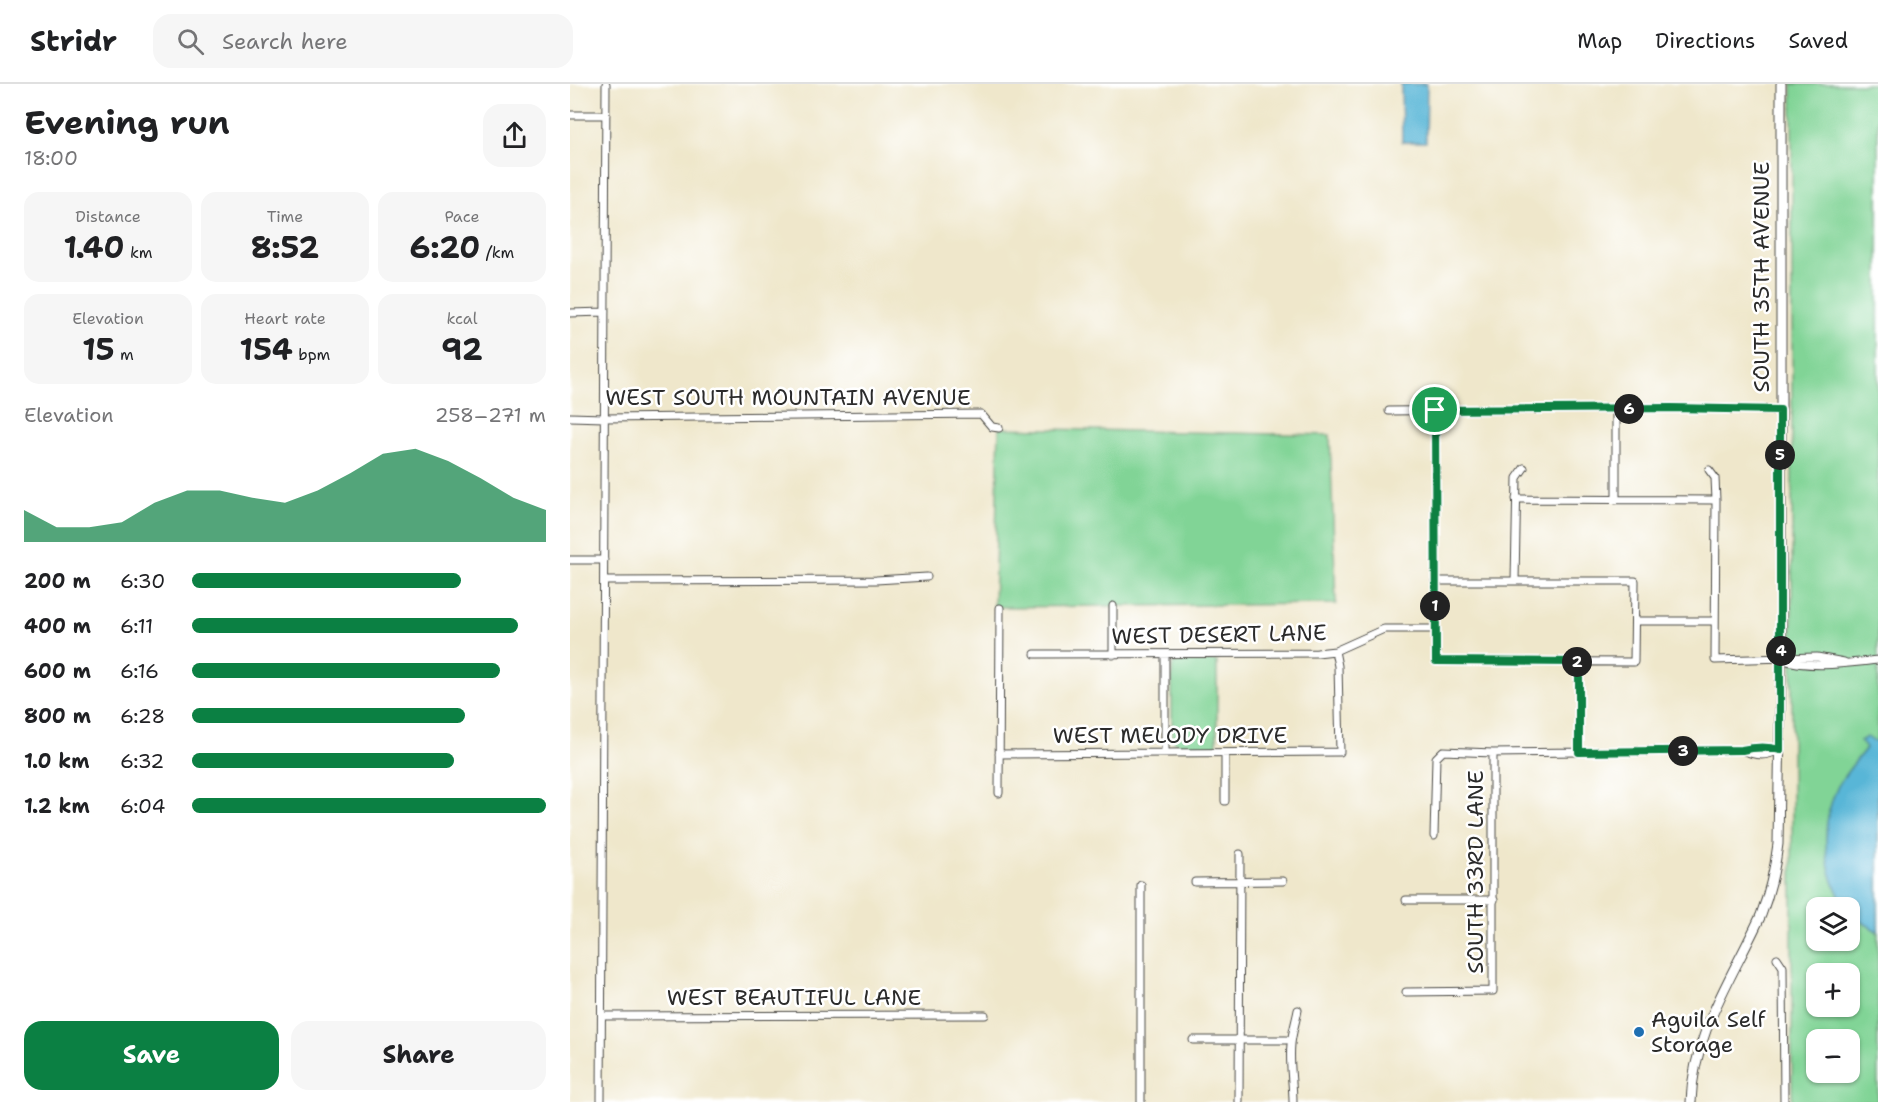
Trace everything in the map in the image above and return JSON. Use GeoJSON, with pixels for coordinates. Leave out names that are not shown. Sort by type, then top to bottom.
{"type":"FeatureCollection","features":[{"type":"Feature","properties":{"kind":"main road","name":"SOUTH 35TH AVENUE"},"geometry":{"type":"LineString","coordinates":[[1690,1102],[1694,1070],[1703,1035],[1761,914],[1774,870],[1778,844],[1781,659],[1781,84]]}},
{"type":"Feature","properties":{"kind":"street"},"geometry":{"type":"LineString","coordinates":[[601,1102],[606,84]]}},
{"type":"Feature","properties":{"kind":"street"},"geometry":{"type":"LineString","coordinates":[[570,115],[606,115]]}},
{"type":"Feature","properties":{"kind":"street"},"geometry":{"type":"LineString","coordinates":[[570,313],[605,312]]}},
{"type":"Feature","properties":{"kind":"street"},"geometry":{"type":"LineString","coordinates":[[1616,409],[1616,500]]}},
{"type":"Feature","properties":{"kind":"street"},"geometry":{"type":"LineString","coordinates":[[1435,410],[1435,581],[1436,661],[1634,662],[1635,581],[1435,581]]}},
{"type":"Feature","properties":{"kind":"street"},"geometry":{"type":"LineString","coordinates":[[1389,411],[1780,410]]}},
{"type":"Feature","properties":{"kind":"street","name":"WEST SOUTH MOUNTAIN AVENUE"},"geometry":{"type":"LineString","coordinates":[[570,417],[981,414],[992,427],[999,428]]}},
{"type":"Feature","properties":{"kind":"street"},"geometry":{"type":"LineString","coordinates":[[1515,581],[1517,478],[1524,468]]}},
{"type":"Feature","properties":{"kind":"street"},"geometry":{"type":"LineString","coordinates":[[1709,470],[1715,478],[1716,500],[1715,660],[1817,657],[1844,662],[1878,660]]}},
{"type":"Feature","properties":{"kind":"street"},"geometry":{"type":"LineString","coordinates":[[1516,499],[1716,500]]}},
{"type":"Feature","properties":{"kind":"street"},"geometry":{"type":"LineString","coordinates":[[570,560],[604,560]]}},
{"type":"Feature","properties":{"kind":"street"},"geometry":{"type":"LineString","coordinates":[[604,581],[876,580],[927,577]]}},
{"type":"Feature","properties":{"kind":"street"},"geometry":{"type":"LineString","coordinates":[[1113,606],[1113,654]]}},
{"type":"Feature","properties":{"kind":"street"},"geometry":{"type":"LineString","coordinates":[[999,794],[1000,608]]}},
{"type":"Feature","properties":{"kind":"street"},"geometry":{"type":"LineString","coordinates":[[1635,621],[1715,621]]}},
{"type":"Feature","properties":{"kind":"street","name":"WEST DESERT LANE"},"geometry":{"type":"LineString","coordinates":[[1035,654],[1335,651],[1384,630],[1436,629]]}},
{"type":"Feature","properties":{"kind":"street","name":"WEST MELODY DRIVE"},"geometry":{"type":"LineString","coordinates":[[999,754],[1340,752],[1338,666],[1335,651]]}},
{"type":"Feature","properties":{"kind":"street"},"geometry":{"type":"LineString","coordinates":[[1165,654],[1165,753]]}},
{"type":"Feature","properties":{"kind":"street"},"geometry":{"type":"LineString","coordinates":[[1579,662],[1579,752]]}},
{"type":"Feature","properties":{"kind":"street"},"geometry":{"type":"LineString","coordinates":[[1434,836],[1436,758],[1443,751],[1493,753],[1742,750],[1755,755],[1765,755],[1780,750]]}},
{"type":"Feature","properties":{"kind":"street"},"geometry":{"type":"LineString","coordinates":[[1225,753],[1225,801]]}},
{"type":"Feature","properties":{"kind":"street","name":"SOUTH 33RD LANE"},"geometry":{"type":"LineString","coordinates":[[1406,992],[1493,991],[1493,753]]}},
{"type":"Feature","properties":{"kind":"street"},"geometry":{"type":"LineString","coordinates":[[1239,1102],[1240,854]]}},
{"type":"Feature","properties":{"kind":"street"},"geometry":{"type":"LineString","coordinates":[[1195,882],[1284,881]]}},
{"type":"Feature","properties":{"kind":"street"},"geometry":{"type":"LineString","coordinates":[[1141,885],[1141,1102]]}},
{"type":"Feature","properties":{"kind":"street"},"geometry":{"type":"LineString","coordinates":[[1407,900],[1494,900]]}},
{"type":"Feature","properties":{"kind":"street"},"geometry":{"type":"LineString","coordinates":[[1778,958],[1783,967],[1784,1102]]}},
{"type":"Feature","properties":{"kind":"street"},"geometry":{"type":"LineString","coordinates":[[1293,1102],[1291,1042],[1298,1010]]}},
{"type":"Feature","properties":{"kind":"street","name":"WEST BEAUTIFUL LANE"},"geometry":{"type":"LineString","coordinates":[[602,1016],[985,1015]]}},
{"type":"Feature","properties":{"kind":"street"},"geometry":{"type":"LineString","coordinates":[[1193,1040],[1286,1040]]}},
{"type":"Feature","properties":{"kind":"green space"},"geometry":{"type":"Polygon","coordinates":[[[1792,84],[1878,84],[1878,1102],[1792,1102],[1792,84]]]}},
{"type":"Feature","properties":{"kind":"green space"},"geometry":{"type":"Polygon","coordinates":[[[999,428],[1330,435],[1336,604],[994,607],[999,428]]]}},
{"type":"Feature","properties":{"kind":"green space"},"geometry":{"type":"Polygon","coordinates":[[[1179,661],[1217,661],[1217,746],[1181,748],[1172,739],[1172,668],[1173,664],[1179,661]]]}},
{"type":"Feature","properties":{"kind":"water"},"geometry":{"type":"Polygon","coordinates":[[[1401,84],[1427,84],[1426,142],[1402,142],[1401,84]]]}},
{"type":"Feature","properties":{"kind":"water"},"geometry":{"type":"Polygon","coordinates":[[[1867,737],[1878,741],[1878,932],[1860,920],[1860,897],[1840,897],[1832,879],[1826,848],[1828,816],[1832,801],[1841,781],[1866,748],[1860,741],[1867,737]]]}},
{"type":"Feature","properties":{"kind":"place","name":"Aguila Self Storage"},"geometry":{"type":"Point","coordinates":[1639,1032]}},
{"type":"Feature","properties":{"kind":"route"},"geometry":{"type":"LineString","coordinates":[[1671,408],[1720,411],[1780,410],[1780,750],[1754,747],[1742,750],[1579,752],[1579,662],[1436,661],[1435,410],[1671,408]]}}]}
